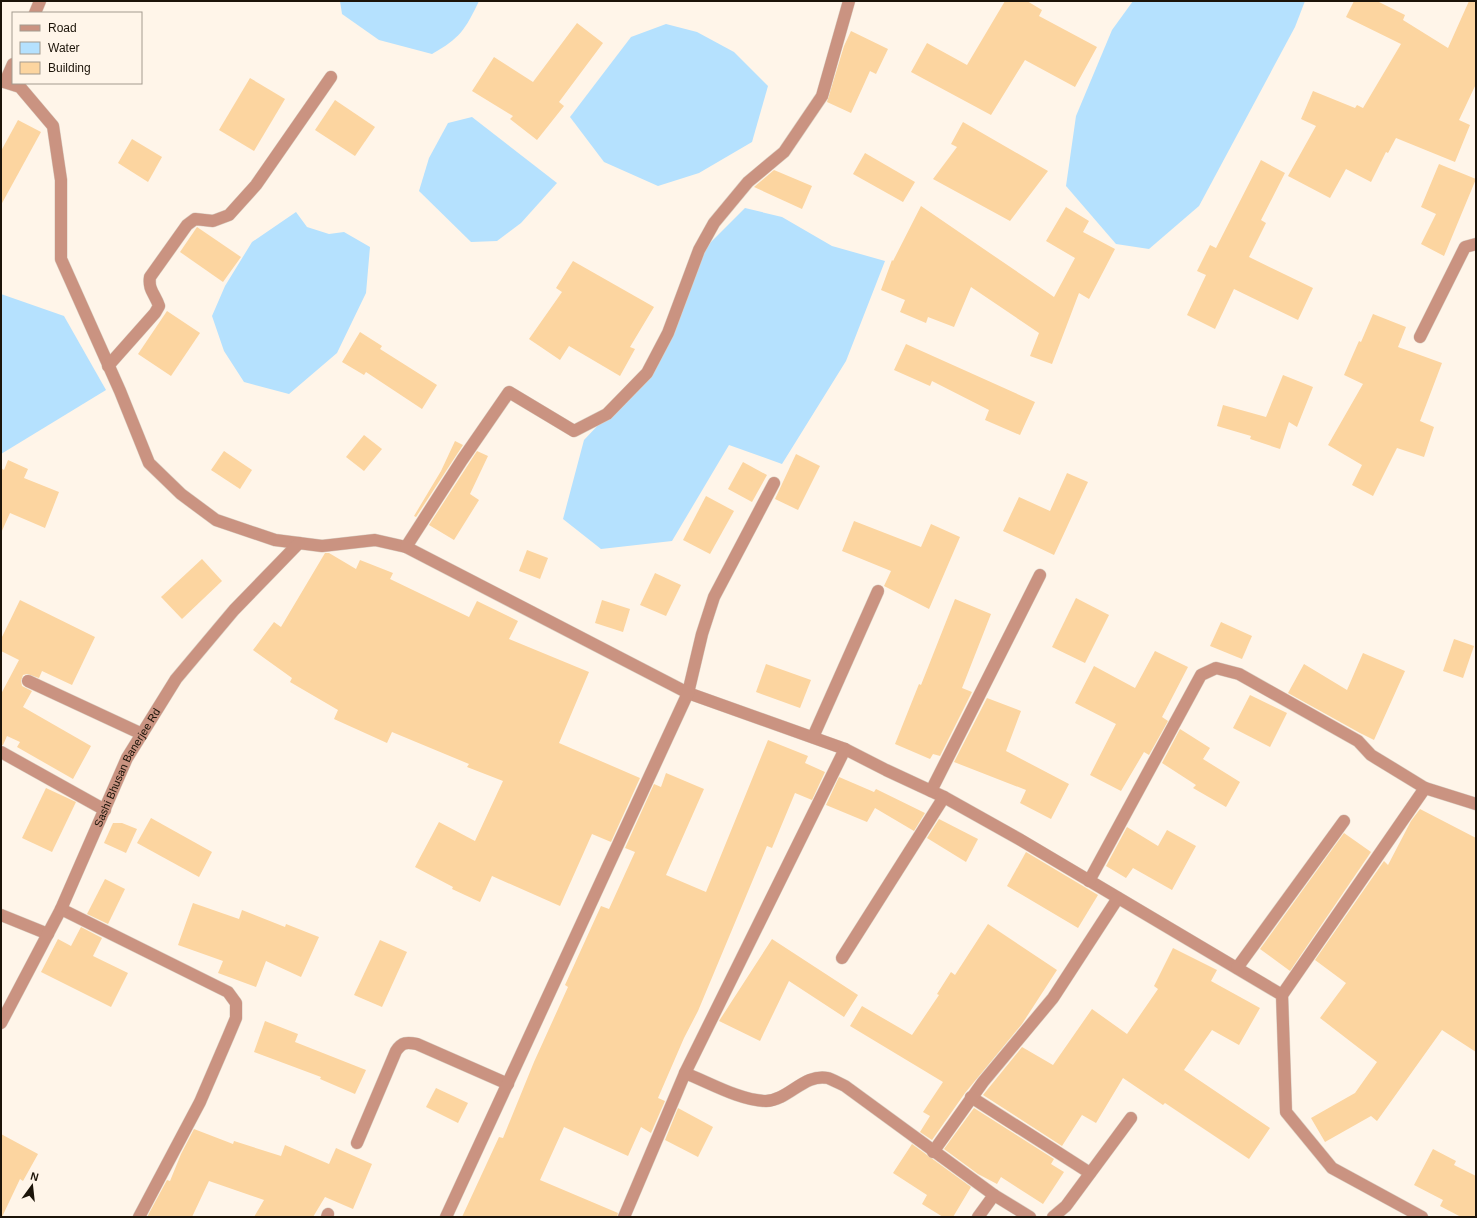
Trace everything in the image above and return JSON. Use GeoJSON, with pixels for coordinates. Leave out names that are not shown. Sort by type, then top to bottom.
{"type":"FeatureCollection","features":[{"type":"Feature","properties":{"kind":"street"},"geometry":{"type":"LineString","coordinates":[[35,12],[40,1]]}},
{"type":"Feature","properties":{"kind":"street"},"geometry":{"type":"LineString","coordinates":[[406,547],[462,460],[509,392],[574,431],[607,414],[647,373],[668,333],[699,250],[714,223],[748,182],[784,152],[822,96],[849,1]]}},
{"type":"Feature","properties":{"kind":"street"},"geometry":{"type":"LineString","coordinates":[[12,66],[3,81],[20,87],[53,126],[61,180],[60,259],[108,366],[149,463],[181,494],[216,520],[275,540],[322,546],[375,540],[406,547],[688,693],[846,749],[944,797],[1282,995]]}},
{"type":"Feature","properties":{"kind":"street"},"geometry":{"type":"LineString","coordinates":[[108,366],[155,313],[159,306],[156,298],[150,291],[150,277],[187,225],[195,219],[213,221],[229,215],[256,185],[331,77]]}},
{"type":"Feature","properties":{"kind":"street"},"geometry":{"type":"LineString","coordinates":[[1420,337],[1466,247],[1476,244]]}},
{"type":"Feature","properties":{"kind":"street"},"geometry":{"type":"LineString","coordinates":[[446,1217],[688,693],[702,634],[714,597],[774,483]]}},
{"type":"Feature","properties":{"kind":"street","name":"Sashi Bhusan Banerjee Rd"},"geometry":{"type":"LineString","coordinates":[[1,1023],[61,909],[127,758],[176,679],[234,610],[299,543]]}},
{"type":"Feature","properties":{"kind":"street"},"geometry":{"type":"LineString","coordinates":[[931,791],[1040,575]]}},
{"type":"Feature","properties":{"kind":"street"},"geometry":{"type":"LineString","coordinates":[[813,737],[878,591]]}},
{"type":"Feature","properties":{"kind":"street"},"geometry":{"type":"LineString","coordinates":[[1089,881],[1201,675],[1216,668],[1239,674],[1358,741],[1371,755],[1425,788],[1476,804]]}},
{"type":"Feature","properties":{"kind":"street"},"geometry":{"type":"LineString","coordinates":[[28,681],[142,734]]}},
{"type":"Feature","properties":{"kind":"street"},"geometry":{"type":"LineString","coordinates":[[624,1217],[685,1073],[846,749]]}},
{"type":"Feature","properties":{"kind":"street"},"geometry":{"type":"LineString","coordinates":[[1,752],[105,810]]}},
{"type":"Feature","properties":{"kind":"street"},"geometry":{"type":"LineString","coordinates":[[1422,1217],[1332,1168],[1286,1112],[1282,995],[1425,788]]}},
{"type":"Feature","properties":{"kind":"street"},"geometry":{"type":"LineString","coordinates":[[842,958],[944,797]]}},
{"type":"Feature","properties":{"kind":"street"},"geometry":{"type":"LineString","coordinates":[[1237,968],[1344,821]]}},
{"type":"Feature","properties":{"kind":"street"},"geometry":{"type":"LineString","coordinates":[[933,1152],[971,1097],[1053,998],[1118,898]]}},
{"type":"Feature","properties":{"kind":"street"},"geometry":{"type":"LineString","coordinates":[[61,909],[228,992],[236,1003],[236,1018],[200,1102],[139,1217]]}},
{"type":"Feature","properties":{"kind":"street"},"geometry":{"type":"LineString","coordinates":[[1,915],[48,934]]}},
{"type":"Feature","properties":{"kind":"street"},"geometry":{"type":"LineString","coordinates":[[357,1143],[396,1051],[400,1045],[408,1042],[417,1044],[508,1084]]}},
{"type":"Feature","properties":{"kind":"street"},"geometry":{"type":"LineString","coordinates":[[685,1073],[746,1098],[766,1101],[785,1096],[807,1081],[827,1078],[845,1086],[933,1152],[994,1195],[1030,1217]]}},
{"type":"Feature","properties":{"kind":"street"},"geometry":{"type":"LineString","coordinates":[[971,1097],[1090,1173]]}},
{"type":"Feature","properties":{"kind":"street"},"geometry":{"type":"LineString","coordinates":[[1053,1217],[1066,1206],[1131,1118]]}},
{"type":"Feature","properties":{"kind":"street"},"geometry":{"type":"LineString","coordinates":[[978,1217],[994,1195]]}},
{"type":"Feature","properties":{"kind":"water"},"geometry":{"type":"Polygon","coordinates":[[[340,1],[479,1],[470,19],[461,32],[449,43],[432,54],[379,40],[342,14],[340,1]]]}},
{"type":"Feature","properties":{"kind":"water"},"geometry":{"type":"Polygon","coordinates":[[[1133,1],[1305,1],[1295,27],[1199,206],[1149,249],[1116,244],[1066,186],[1076,116],[1112,30],[1133,1]]]}},
{"type":"Feature","properties":{"kind":"water"},"geometry":{"type":"Polygon","coordinates":[[[666,24],[697,32],[734,52],[768,86],[752,142],[699,173],[658,186],[604,162],[570,117],[631,37],[666,24]]]}},
{"type":"Feature","properties":{"kind":"water"},"geometry":{"type":"Polygon","coordinates":[[[472,117],[557,183],[521,223],[497,241],[471,242],[419,191],[429,158],[448,123],[472,117]]]}},
{"type":"Feature","properties":{"kind":"water"},"geometry":{"type":"Polygon","coordinates":[[[745,208],[782,217],[832,246],[885,261],[846,361],[782,464],[729,445],[672,541],[601,549],[563,519],[584,440],[657,363],[677,293],[711,242],[745,208]]]}},
{"type":"Feature","properties":{"kind":"water"},"geometry":{"type":"Polygon","coordinates":[[[296,212],[307,227],[329,234],[344,232],[370,247],[366,293],[337,353],[289,394],[244,382],[224,351],[212,316],[225,286],[252,242],[296,212]]]}},
{"type":"Feature","properties":{"kind":"water"},"geometry":{"type":"Polygon","coordinates":[[[1,294],[64,316],[106,390],[1,454],[1,294]]]}},
{"type":"Feature","properties":{"kind":"building"},"geometry":{"type":"Polygon","coordinates":[[[1005,1],[1027,1],[1042,10],[1039,16],[1097,47],[1075,87],[1025,60],[991,115],[911,72],[927,43],[967,65],[1005,1]]]}},
{"type":"Feature","properties":{"kind":"building"},"geometry":{"type":"Polygon","coordinates":[[[1354,1],[1377,1],[1405,15],[1403,20],[1448,48],[1469,1],[1476,1],[1476,84],[1459,120],[1470,125],[1455,162],[1396,138],[1388,153],[1386,152],[1371,182],[1346,169],[1330,198],[1288,176],[1316,126],[1301,119],[1313,91],[1355,108],[1357,105],[1363,108],[1401,44],[1346,17],[1354,1]]]}},
{"type":"Feature","properties":{"kind":"building"},"geometry":{"type":"Polygon","coordinates":[[[577,23],[603,43],[559,102],[564,106],[537,140],[510,119],[513,116],[472,91],[494,57],[533,82],[577,23]]]}},
{"type":"Feature","properties":{"kind":"building"},"geometry":{"type":"Polygon","coordinates":[[[851,31],[888,49],[876,74],[870,71],[851,113],[827,102],[844,46],[851,31]]]}},
{"type":"Feature","properties":{"kind":"building"},"geometry":{"type":"Polygon","coordinates":[[[250,78],[285,99],[254,151],[219,130],[250,78]]]}},
{"type":"Feature","properties":{"kind":"building"},"geometry":{"type":"Polygon","coordinates":[[[335,100],[375,127],[355,156],[315,130],[335,100]]]}},
{"type":"Feature","properties":{"kind":"building"},"geometry":{"type":"Polygon","coordinates":[[[18,120],[41,132],[1,205],[1,151],[18,120]]]}},
{"type":"Feature","properties":{"kind":"building"},"geometry":{"type":"Polygon","coordinates":[[[963,122],[1048,171],[1010,221],[933,179],[957,147],[951,144],[963,122]]]}},
{"type":"Feature","properties":{"kind":"building"},"geometry":{"type":"Polygon","coordinates":[[[132,139],[162,157],[148,182],[118,163],[132,139]]]}},
{"type":"Feature","properties":{"kind":"building"},"geometry":{"type":"Polygon","coordinates":[[[865,153],[915,182],[903,202],[853,174],[865,153]]]}},
{"type":"Feature","properties":{"kind":"building"},"geometry":{"type":"Polygon","coordinates":[[[1261,160],[1285,173],[1261,220],[1266,223],[1249,257],[1313,288],[1298,320],[1234,289],[1215,329],[1187,315],[1206,275],[1197,271],[1210,245],[1216,248],[1261,160]]]}},
{"type":"Feature","properties":{"kind":"building"},"geometry":{"type":"Polygon","coordinates":[[[1439,164],[1476,179],[1444,256],[1421,244],[1436,214],[1421,207],[1439,164]]]}},
{"type":"Feature","properties":{"kind":"building"},"geometry":{"type":"Polygon","coordinates":[[[774,170],[812,186],[802,209],[754,187],[774,170]]]}},
{"type":"Feature","properties":{"kind":"building"},"geometry":{"type":"Polygon","coordinates":[[[921,206],[1054,297],[1075,258],[1046,241],[1066,207],[1089,221],[1083,232],[1115,249],[1089,299],[1079,293],[1052,364],[1030,356],[1039,333],[971,287],[954,327],[928,317],[926,323],[900,312],[905,300],[881,290],[892,260],[893,261],[921,206]]]}},
{"type":"Feature","properties":{"kind":"building"},"geometry":{"type":"Polygon","coordinates":[[[197,227],[241,257],[223,282],[180,252],[197,227]]]}},
{"type":"Feature","properties":{"kind":"building"},"geometry":{"type":"Polygon","coordinates":[[[573,261],[654,307],[630,347],[635,349],[620,376],[569,346],[560,360],[529,339],[562,292],[556,288],[573,261]]]}},
{"type":"Feature","properties":{"kind":"building"},"geometry":{"type":"Polygon","coordinates":[[[167,311],[200,333],[171,376],[138,354],[167,311]]]}},
{"type":"Feature","properties":{"kind":"building"},"geometry":{"type":"Polygon","coordinates":[[[1373,314],[1406,327],[1398,347],[1442,363],[1420,421],[1434,427],[1424,457],[1397,448],[1373,496],[1352,485],[1362,465],[1328,445],[1363,384],[1344,375],[1373,314]]]}},
{"type":"Feature","properties":{"kind":"building"},"geometry":{"type":"Polygon","coordinates":[[[360,332],[382,346],[380,349],[437,385],[422,409],[366,372],[364,375],[342,362],[360,332]]]}},
{"type":"Feature","properties":{"kind":"building"},"geometry":{"type":"Polygon","coordinates":[[[906,344],[1035,402],[1020,435],[985,420],[989,410],[932,381],[930,386],[894,370],[906,344]]]}},
{"type":"Feature","properties":{"kind":"building"},"geometry":{"type":"Polygon","coordinates":[[[1283,375],[1313,387],[1297,427],[1289,422],[1280,449],[1250,439],[1251,436],[1217,426],[1223,405],[1266,417],[1283,375]]]}},
{"type":"Feature","properties":{"kind":"building"},"geometry":{"type":"Polygon","coordinates":[[[364,435],[382,449],[364,471],[346,457],[364,435]]]}},
{"type":"Feature","properties":{"kind":"building"},"geometry":{"type":"Polygon","coordinates":[[[455,441],[463,445],[416,517],[414,516],[441,471],[455,441]]]}},
{"type":"Feature","properties":{"kind":"building"},"geometry":{"type":"Polygon","coordinates":[[[224,451],[252,470],[240,489],[211,470],[224,451]]]}},
{"type":"Feature","properties":{"kind":"building"},"geometry":{"type":"Polygon","coordinates":[[[477,451],[488,456],[470,494],[479,500],[454,540],[429,525],[477,451]]]}},
{"type":"Feature","properties":{"kind":"building"},"geometry":{"type":"Polygon","coordinates":[[[796,454],[820,466],[798,510],[775,499],[796,454]]]}},
{"type":"Feature","properties":{"kind":"building"},"geometry":{"type":"Polygon","coordinates":[[[8,460],[28,469],[24,478],[59,492],[45,528],[10,513],[1,533],[1,468],[4,470],[8,460]]]}},
{"type":"Feature","properties":{"kind":"building"},"geometry":{"type":"Polygon","coordinates":[[[743,462],[767,475],[752,502],[728,489],[743,462]]]}},
{"type":"Feature","properties":{"kind":"building"},"geometry":{"type":"Polygon","coordinates":[[[1067,473],[1088,482],[1054,555],[1003,531],[1019,497],[1050,511],[1067,473]]]}},
{"type":"Feature","properties":{"kind":"building"},"geometry":{"type":"Polygon","coordinates":[[[706,496],[734,511],[710,554],[683,540],[706,496]]]}},
{"type":"Feature","properties":{"kind":"building"},"geometry":{"type":"Polygon","coordinates":[[[854,521],[921,547],[931,524],[960,537],[929,609],[884,586],[891,571],[842,551],[854,521]]]}},
{"type":"Feature","properties":{"kind":"building"},"geometry":{"type":"Polygon","coordinates":[[[527,550],[548,558],[540,579],[519,571],[527,550]]]}},
{"type":"Feature","properties":{"kind":"building"},"geometry":{"type":"Polygon","coordinates":[[[325,553],[329,553],[356,569],[360,560],[393,573],[390,579],[469,617],[477,601],[518,621],[509,639],[589,672],[559,743],[640,778],[611,842],[592,834],[560,906],[492,876],[480,902],[452,889],[453,887],[415,867],[439,822],[475,841],[503,781],[467,767],[469,764],[392,732],[387,743],[334,719],[338,710],[290,682],[292,678],[253,650],[274,622],[281,627],[325,553]]]}},
{"type":"Feature","properties":{"kind":"building"},"geometry":{"type":"Polygon","coordinates":[[[202,559],[222,581],[182,619],[161,597],[202,559]]]}},
{"type":"Feature","properties":{"kind":"building"},"geometry":{"type":"Polygon","coordinates":[[[655,573],[681,585],[666,616],[640,605],[655,573]]]}},
{"type":"Feature","properties":{"kind":"building"},"geometry":{"type":"Polygon","coordinates":[[[1076,598],[1109,615],[1085,663],[1052,647],[1076,598]]]}},
{"type":"Feature","properties":{"kind":"building"},"geometry":{"type":"Polygon","coordinates":[[[955,599],[991,614],[962,688],[972,692],[940,756],[933,754],[930,759],[895,744],[919,684],[921,685],[955,599]]]}},
{"type":"Feature","properties":{"kind":"building"},"geometry":{"type":"Polygon","coordinates":[[[20,600],[95,637],[72,685],[42,671],[39,678],[27,674],[23,675],[21,681],[22,686],[32,691],[23,707],[91,746],[73,779],[17,747],[20,742],[7,736],[3,745],[1,745],[1,694],[19,660],[1,651],[1,639],[20,600]]]}},
{"type":"Feature","properties":{"kind":"building"},"geometry":{"type":"Polygon","coordinates":[[[602,600],[630,609],[623,632],[595,623],[602,600]]]}},
{"type":"Feature","properties":{"kind":"building"},"geometry":{"type":"Polygon","coordinates":[[[1221,622],[1252,636],[1242,659],[1210,646],[1221,622]]]}},
{"type":"Feature","properties":{"kind":"building"},"geometry":{"type":"Polygon","coordinates":[[[1454,639],[1474,646],[1463,678],[1443,671],[1454,639]]]}},
{"type":"Feature","properties":{"kind":"building"},"geometry":{"type":"Polygon","coordinates":[[[1155,651],[1188,667],[1162,717],[1168,721],[1149,755],[1144,752],[1121,791],[1090,775],[1116,724],[1075,703],[1094,666],[1135,688],[1155,651]]]}},
{"type":"Feature","properties":{"kind":"building"},"geometry":{"type":"Polygon","coordinates":[[[1363,653],[1405,671],[1374,740],[1288,693],[1304,664],[1347,690],[1363,653]]]}},
{"type":"Feature","properties":{"kind":"building"},"geometry":{"type":"Polygon","coordinates":[[[766,664],[811,680],[800,708],[756,692],[766,664]]]}},
{"type":"Feature","properties":{"kind":"building"},"geometry":{"type":"Polygon","coordinates":[[[1250,695],[1287,713],[1270,747],[1233,728],[1250,695]]]}},
{"type":"Feature","properties":{"kind":"building"},"geometry":{"type":"Polygon","coordinates":[[[987,698],[1021,711],[1006,751],[1069,784],[1051,819],[1020,803],[1026,790],[954,762],[987,698]]]}},
{"type":"Feature","properties":{"kind":"building"},"geometry":{"type":"Polygon","coordinates":[[[1180,729],[1210,748],[1203,759],[1240,782],[1226,807],[1193,788],[1196,785],[1162,763],[1180,729]]]}},
{"type":"Feature","properties":{"kind":"building"},"geometry":{"type":"Polygon","coordinates":[[[768,740],[808,756],[805,763],[825,772],[812,800],[795,793],[772,848],[767,846],[698,1011],[684,1038],[658,1098],[665,1101],[651,1133],[641,1127],[628,1156],[564,1127],[540,1180],[618,1213],[617,1217],[462,1217],[499,1137],[503,1138],[534,1062],[568,987],[565,985],[601,906],[609,909],[635,852],[625,848],[654,784],[661,787],[666,773],[704,789],[666,875],[706,892],[768,740]]]}},
{"type":"Feature","properties":{"kind":"building"},"geometry":{"type":"Polygon","coordinates":[[[839,777],[874,792],[876,789],[925,813],[914,831],[875,808],[867,822],[826,805],[839,777]]]}},
{"type":"Feature","properties":{"kind":"building"},"geometry":{"type":"Polygon","coordinates":[[[46,788],[76,802],[52,852],[22,838],[46,788]]]}},
{"type":"Feature","properties":{"kind":"building"},"geometry":{"type":"Polygon","coordinates":[[[1420,809],[1476,838],[1476,1052],[1442,1030],[1377,1121],[1371,1116],[1325,1142],[1311,1118],[1355,1093],[1377,1062],[1320,1018],[1346,983],[1315,960],[1384,861],[1388,865],[1411,821],[1420,809]]]}},
{"type":"Feature","properties":{"kind":"building"},"geometry":{"type":"Polygon","coordinates":[[[151,818],[212,852],[199,877],[137,843],[151,818]]]}},
{"type":"Feature","properties":{"kind":"building"},"geometry":{"type":"Polygon","coordinates":[[[939,819],[978,839],[966,862],[927,838],[939,819]]]}},
{"type":"Feature","properties":{"kind":"building"},"geometry":{"type":"Polygon","coordinates":[[[113,823],[122,823],[137,829],[126,853],[104,843],[113,823]]]}},
{"type":"Feature","properties":{"kind":"building"},"geometry":{"type":"Polygon","coordinates":[[[1127,827],[1158,846],[1167,830],[1196,846],[1172,890],[1133,868],[1126,878],[1106,866],[1127,827]]]}},
{"type":"Feature","properties":{"kind":"building"},"geometry":{"type":"Polygon","coordinates":[[[1344,833],[1371,852],[1290,971],[1260,949],[1344,833]]]}},
{"type":"Feature","properties":{"kind":"building"},"geometry":{"type":"Polygon","coordinates":[[[1026,852],[1098,895],[1078,928],[1007,886],[1026,852]]]}},
{"type":"Feature","properties":{"kind":"building"},"geometry":{"type":"Polygon","coordinates":[[[105,879],[125,889],[108,924],[87,914],[105,879]]]}},
{"type":"Feature","properties":{"kind":"building"},"geometry":{"type":"Polygon","coordinates":[[[193,903],[239,919],[242,910],[285,927],[286,924],[319,937],[301,977],[266,961],[256,987],[218,973],[223,961],[178,945],[193,903]]]}},
{"type":"Feature","properties":{"kind":"building"},"geometry":{"type":"Polygon","coordinates":[[[988,924],[1057,970],[1022,1024],[965,1093],[932,1140],[920,1132],[930,1116],[923,1112],[943,1082],[850,1026],[862,1006],[912,1035],[939,995],[937,994],[951,972],[955,975],[988,924]]]}},
{"type":"Feature","properties":{"kind":"building"},"geometry":{"type":"Polygon","coordinates":[[[81,927],[102,938],[93,956],[128,973],[111,1007],[41,972],[58,939],[71,946],[81,927]]]}},
{"type":"Feature","properties":{"kind":"building"},"geometry":{"type":"Polygon","coordinates":[[[772,939],[858,995],[844,1017],[789,981],[760,1041],[719,1021],[772,939]]]}},
{"type":"Feature","properties":{"kind":"building"},"geometry":{"type":"Polygon","coordinates":[[[380,940],[407,952],[382,1007],[354,995],[380,940]]]}},
{"type":"Feature","properties":{"kind":"building"},"geometry":{"type":"Polygon","coordinates":[[[1173,948],[1217,970],[1211,981],[1260,1008],[1239,1045],[1212,1030],[1184,1070],[1270,1128],[1249,1159],[1165,1103],[1163,1105],[1123,1078],[1096,1123],[1082,1115],[1062,1146],[983,1095],[1022,1047],[1053,1065],[1092,1009],[1127,1034],[1158,989],[1154,986],[1173,948]]]}},
{"type":"Feature","properties":{"kind":"building"},"geometry":{"type":"Polygon","coordinates":[[[265,1021],[298,1034],[295,1042],[366,1070],[355,1094],[320,1079],[321,1077],[254,1052],[265,1021]]]}},
{"type":"Feature","properties":{"kind":"building"},"geometry":{"type":"Polygon","coordinates":[[[436,1088],[468,1103],[458,1123],[426,1107],[436,1088]]]}},
{"type":"Feature","properties":{"kind":"building"},"geometry":{"type":"Polygon","coordinates":[[[678,1108],[713,1127],[698,1157],[665,1140],[678,1108]]]}},
{"type":"Feature","properties":{"kind":"building"},"geometry":{"type":"Polygon","coordinates":[[[974,1108],[1054,1159],[1051,1164],[1064,1172],[1043,1204],[1001,1177],[997,1184],[978,1174],[944,1149],[974,1108]]]}},
{"type":"Feature","properties":{"kind":"building"},"geometry":{"type":"Polygon","coordinates":[[[194,1129],[233,1144],[234,1141],[281,1156],[285,1145],[329,1164],[336,1148],[372,1164],[353,1209],[325,1197],[313,1217],[254,1217],[264,1200],[209,1181],[192,1217],[147,1217],[167,1180],[170,1181],[181,1154],[194,1129]]]}},
{"type":"Feature","properties":{"kind":"building"},"geometry":{"type":"Polygon","coordinates":[[[1,1134],[38,1154],[23,1181],[20,1179],[2,1217],[1,1134]]]}},
{"type":"Feature","properties":{"kind":"building"},"geometry":{"type":"Polygon","coordinates":[[[912,1144],[971,1187],[953,1217],[943,1217],[922,1204],[927,1195],[893,1173],[912,1144]]]}},
{"type":"Feature","properties":{"kind":"building"},"geometry":{"type":"Polygon","coordinates":[[[1433,1149],[1456,1161],[1454,1165],[1476,1176],[1476,1217],[1461,1217],[1440,1206],[1443,1200],[1414,1185],[1433,1149]]]}}]}
